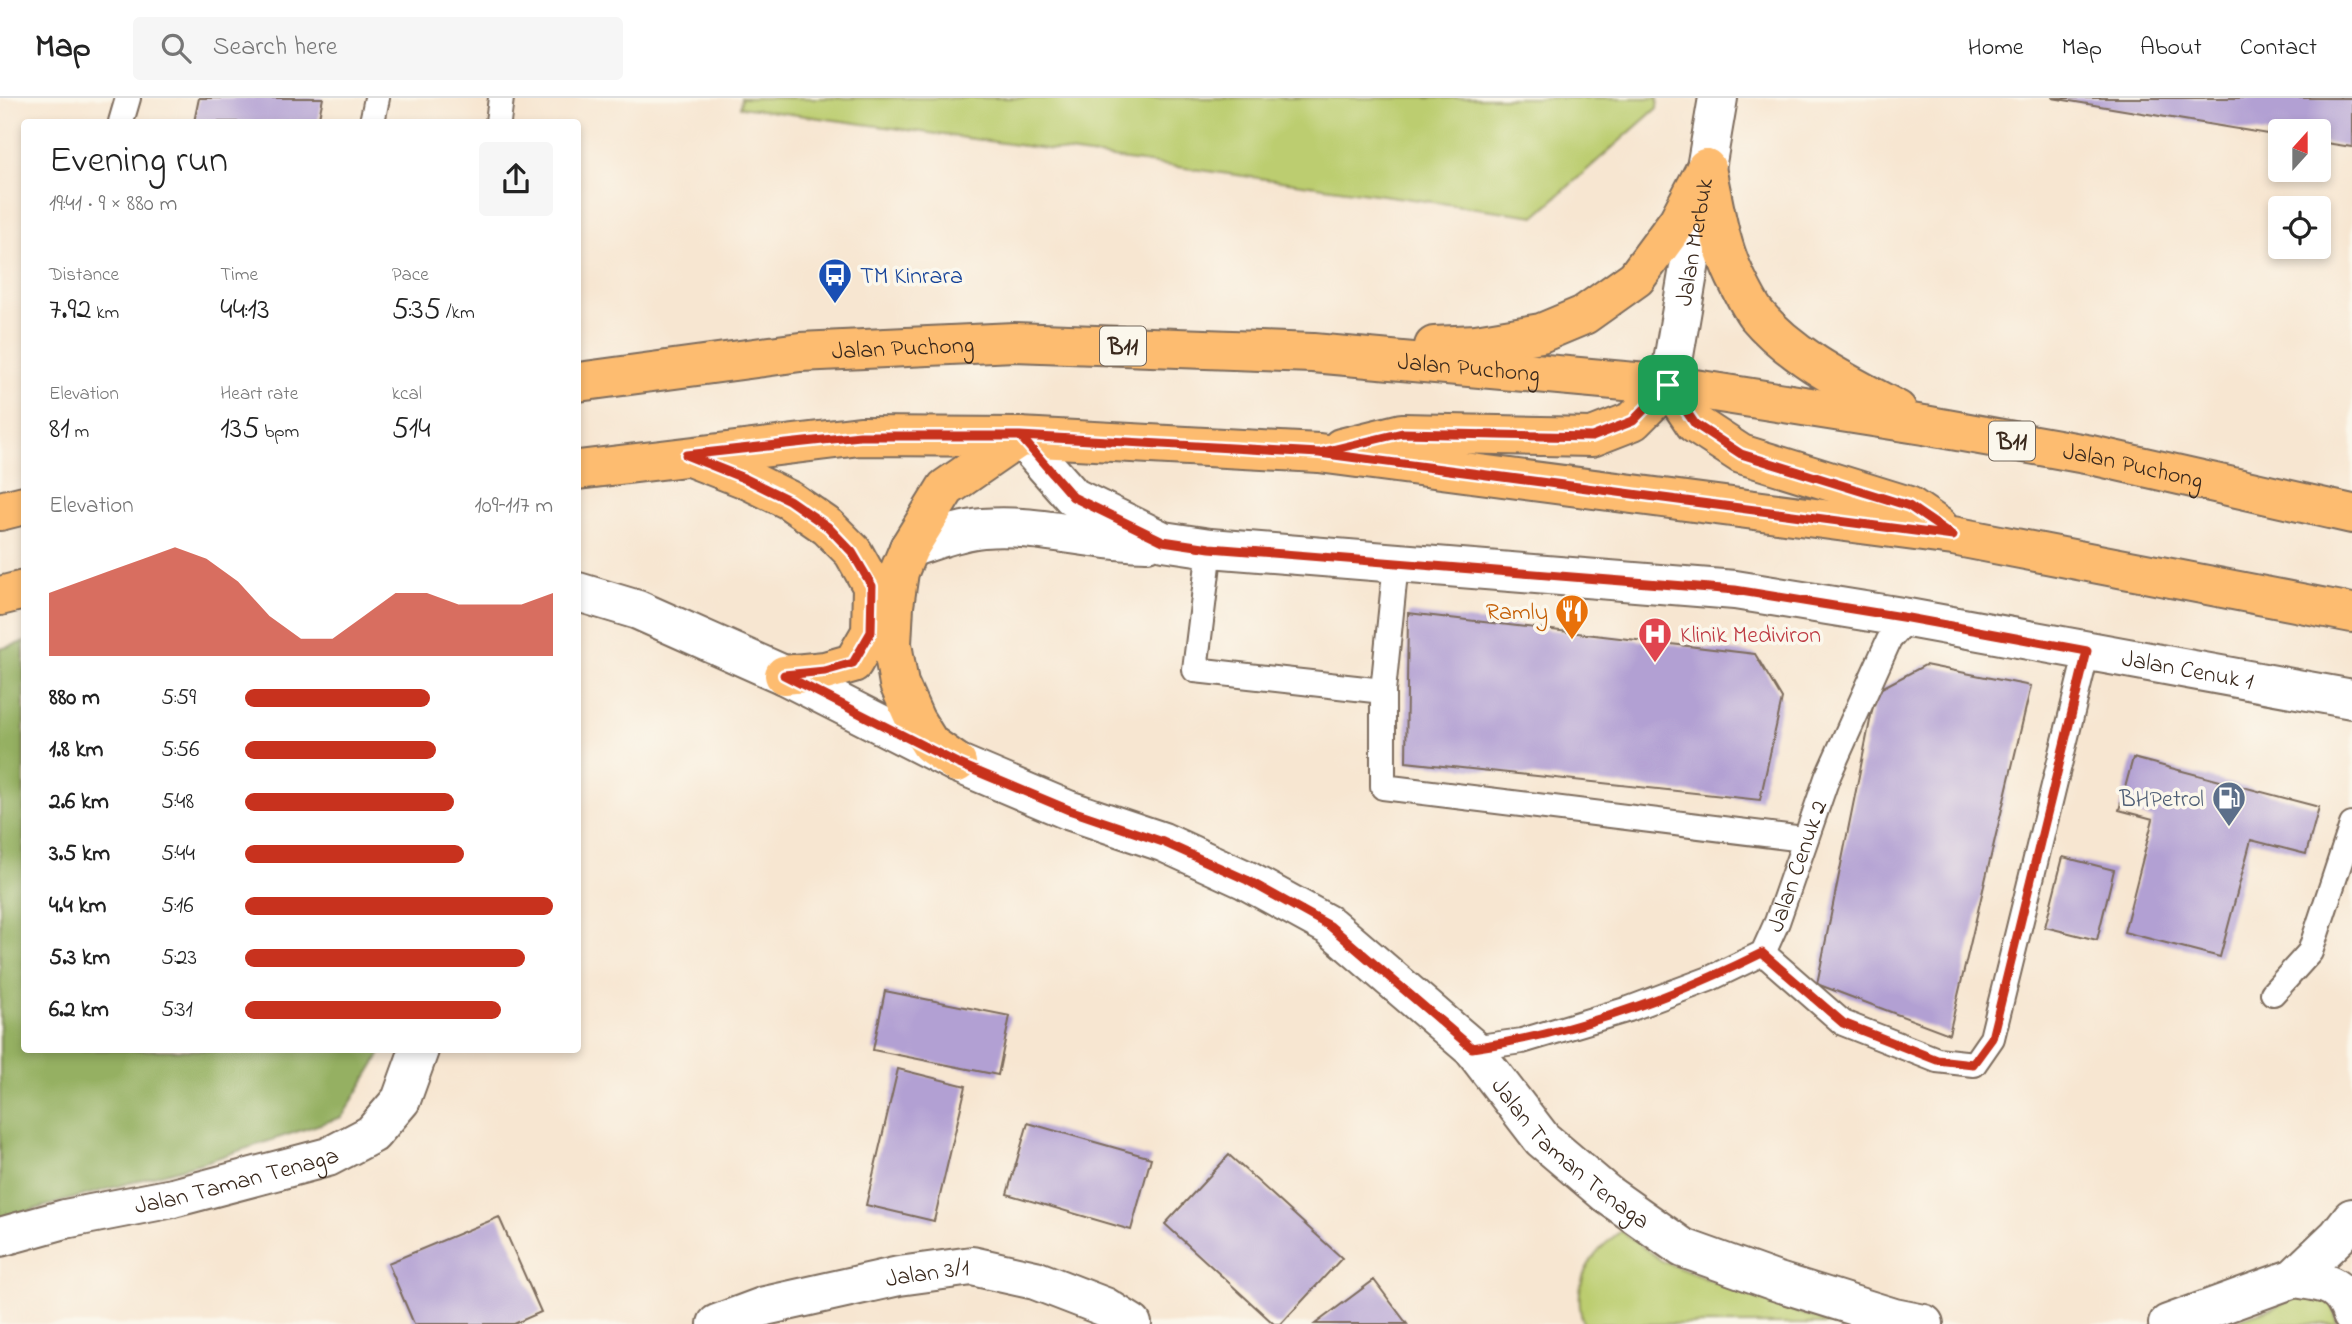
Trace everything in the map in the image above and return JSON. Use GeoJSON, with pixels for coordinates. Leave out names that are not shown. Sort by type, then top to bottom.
{"type":"FeatureCollection","features":[{"type":"Feature","properties":{"kind":"main road"},"geometry":{"type":"LineString","coordinates":[[1313,354],[1476,344],[1541,333],[1584,315],[1636,278],[1678,221],[1706,168]]}},
{"type":"Feature","properties":{"kind":"main road"},"geometry":{"type":"LineString","coordinates":[[1706,168],[1722,241],[1734,275],[1755,313],[1788,344],[1839,379],[1924,425]]}},
{"type":"Feature","properties":{"kind":"main road","name":"Jalan Puchong"},"geometry":{"type":"LineString","coordinates":[[581,382],[800,352],[1014,342],[1313,354],[1668,385],[1924,425],[2091,455],[2314,503],[2352,514]]}},
{"type":"Feature","properties":{"kind":"main road"},"geometry":{"type":"LineString","coordinates":[[1319,453],[1402,433],[1592,437],[1633,421],[1668,385],[1695,424],[1741,454],[1909,506],[1953,536]]}},
{"type":"Feature","properties":{"kind":"main road"},"geometry":{"type":"LineString","coordinates":[[581,470],[860,436],[1020,436],[1319,453],[1953,536],[2352,613]]}},
{"type":"Feature","properties":{"kind":"main road"},"geometry":{"type":"LineString","coordinates":[[957,763],[930,744],[915,720],[899,684],[892,644],[894,606],[900,572],[909,548],[946,488],[1020,436]]}},
{"type":"Feature","properties":{"kind":"main road"},"geometry":{"type":"LineString","coordinates":[[686,455],[789,500],[828,527],[852,552],[872,586],[871,632],[853,663],[825,671],[784,675]]}},
{"type":"Feature","properties":{"kind":"main road"},"geometry":{"type":"LineString","coordinates":[[0,511],[21,506]]}},
{"type":"Feature","properties":{"kind":"main road"},"geometry":{"type":"LineString","coordinates":[[0,596],[21,591]]}},
{"type":"Feature","properties":{"kind":"street","name":"Jalan Merbuk"},"geometry":{"type":"LineString","coordinates":[[1668,385],[1718,98]]}},
{"type":"Feature","properties":{"kind":"street","name":"Jalan Cenuk 1"},"geometry":{"type":"LineString","coordinates":[[1020,436],[1073,497],[1163,541],[1210,548],[1735,590],[1908,618],[2352,699]]}},
{"type":"Feature","properties":{"kind":"street"},"geometry":{"type":"LineString","coordinates":[[909,548],[982,528],[1032,529],[1096,538],[1163,541]]}},
{"type":"Feature","properties":{"kind":"street","name":"Jalan Taman Tenaga"},"geometry":{"type":"LineString","coordinates":[[581,593],[638,610],[784,675],[957,763],[1069,810],[1163,842],[1247,880],[1330,926],[1472,1048],[1542,1139],[1608,1195],[1683,1248],[1788,1285],[1894,1318],[1924,1324]]}},
{"type":"Feature","properties":{"kind":"street","name":"Jalan Taman Tenaga"},"geometry":{"type":"LineString","coordinates":[[0,1237],[65,1219],[173,1198],[328,1157],[372,1134],[401,1100],[418,1053]]}},
{"type":"Feature","properties":{"kind":"street"},"geometry":{"type":"LineString","coordinates":[[2168,1324],[2294,1278],[2338,1237],[2352,1218]]}},
{"type":"Feature","properties":{"kind":"street","name":"Jalan 3/1"},"geometry":{"type":"LineString","coordinates":[[717,1324],[765,1306],[899,1276],[972,1266],[1035,1280],[1105,1307],[1132,1324]]}},
{"type":"Feature","properties":{"kind":"street"},"geometry":{"type":"LineString","coordinates":[[2294,1278],[2336,1287],[2347,1300],[2352,1315]]}},
{"type":"Feature","properties":{"kind":"lane"},"geometry":{"type":"LineString","coordinates":[[122,119],[128,98]]}},
{"type":"Feature","properties":{"kind":"lane"},"geometry":{"type":"LineString","coordinates":[[373,119],[377,98]]}},
{"type":"Feature","properties":{"kind":"lane"},"geometry":{"type":"LineString","coordinates":[[498,119],[501,98]]}},
{"type":"Feature","properties":{"kind":"lane"},"geometry":{"type":"LineString","coordinates":[[1210,548],[1195,670],[1383,691]]}},
{"type":"Feature","properties":{"kind":"lane"},"geometry":{"type":"LineString","coordinates":[[1396,563],[1383,691],[1383,787],[1804,839]]}},
{"type":"Feature","properties":{"kind":"lane","name":"Jalan Cenuk 2"},"geometry":{"type":"LineString","coordinates":[[1472,1048],[1522,1041],[1629,1009],[1709,979],[1762,953],[1777,922],[1826,778],[1889,640],[1908,618]]}},
{"type":"Feature","properties":{"kind":"lane"},"geometry":{"type":"LineString","coordinates":[[1762,953],[1843,1023],[1937,1060],[1973,1064],[1992,1038],[2087,651]]}},
{"type":"Feature","properties":{"kind":"lane"},"geometry":{"type":"LineString","coordinates":[[2273,993],[2310,952],[2352,825]]}},
{"type":"Feature","properties":{"kind":"green space"},"geometry":{"type":"Polygon","coordinates":[[[741,98],[1658,98],[1657,108],[1535,216],[740,107],[741,98]]]}},
{"type":"Feature","properties":{"kind":"green space"},"geometry":{"type":"Polygon","coordinates":[[[21,643],[21,1053],[381,1053],[342,1117],[208,1161],[0,1219],[0,649],[21,643]]]}},
{"type":"Feature","properties":{"kind":"green space"},"geometry":{"type":"Polygon","coordinates":[[[1621,1231],[1662,1261],[1747,1295],[1832,1324],[1583,1324],[1580,1309],[1581,1282],[1592,1260],[1609,1240],[1621,1231]]]}},
{"type":"Feature","properties":{"kind":"green space"},"geometry":{"type":"Polygon","coordinates":[[[2302,1294],[2333,1304],[2337,1324],[2225,1324],[2276,1307],[2302,1294]]]}},
{"type":"Feature","properties":{"kind":"building"},"geometry":{"type":"Polygon","coordinates":[[[199,98],[323,98],[319,119],[195,119],[199,98]]]}},
{"type":"Feature","properties":{"kind":"building"},"geometry":{"type":"Polygon","coordinates":[[[2052,98],[2352,98],[2352,147],[2331,144],[2331,119],[2268,119],[2268,134],[2052,98]]]}},
{"type":"Feature","properties":{"kind":"building"},"geometry":{"type":"Polygon","coordinates":[[[1408,613],[1755,654],[1782,699],[1760,800],[1406,762],[1408,613]]]}},
{"type":"Feature","properties":{"kind":"building"},"geometry":{"type":"Polygon","coordinates":[[[1925,665],[2031,686],[1949,1034],[1817,984],[1876,691],[1925,665]]]}},
{"type":"Feature","properties":{"kind":"building"},"geometry":{"type":"Polygon","coordinates":[[[2133,758],[2319,807],[2306,854],[2251,840],[2220,957],[2124,932],[2153,819],[2119,810],[2133,758]]]}},
{"type":"Feature","properties":{"kind":"building"},"geometry":{"type":"Polygon","coordinates":[[[2063,857],[2114,870],[2097,940],[2045,927],[2063,857]]]}},
{"type":"Feature","properties":{"kind":"building"},"geometry":{"type":"Polygon","coordinates":[[[885,991],[1010,1016],[998,1075],[873,1050],[885,991]]]}},
{"type":"Feature","properties":{"kind":"building"},"geometry":{"type":"Polygon","coordinates":[[[898,1069],[966,1086],[934,1221],[866,1205],[898,1069]]]}},
{"type":"Feature","properties":{"kind":"building"},"geometry":{"type":"Polygon","coordinates":[[[1028,1123],[1151,1158],[1131,1230],[1007,1194],[1028,1123]]]}},
{"type":"Feature","properties":{"kind":"building"},"geometry":{"type":"Polygon","coordinates":[[[1229,1155],[1342,1258],[1281,1324],[1274,1324],[1165,1224],[1229,1155]]]}},
{"type":"Feature","properties":{"kind":"building"},"geometry":{"type":"Polygon","coordinates":[[[499,1217],[541,1312],[514,1324],[414,1324],[388,1263],[499,1217]]]}},
{"type":"Feature","properties":{"kind":"building"},"geometry":{"type":"Polygon","coordinates":[[[1374,1280],[1407,1324],[1315,1324],[1374,1280]]]}},
{"type":"Feature","properties":{"kind":"place","name":"TM Kinrara"},"geometry":{"type":"Point","coordinates":[835,305]}},
{"type":"Feature","properties":{"kind":"place","name":"Ramly"},"geometry":{"type":"Point","coordinates":[1572,641]}},
{"type":"Feature","properties":{"kind":"place","name":"Klinik Mediviron"},"geometry":{"type":"Point","coordinates":[1655,664]}},
{"type":"Feature","properties":{"kind":"place","name":"BHPetrol"},"geometry":{"type":"Point","coordinates":[2229,828]}},
{"type":"Feature","properties":{"kind":"route"},"geometry":{"type":"LineString","coordinates":[[1668,385],[1633,421],[1592,437],[1402,433],[1319,453],[1020,436],[860,436],[686,455],[789,500],[828,527],[852,552],[872,586],[871,632],[853,663],[825,671],[784,675],[957,763],[1069,810],[1163,842],[1247,880],[1330,926],[1472,1048],[1522,1041],[1629,1009],[1709,979],[1762,953],[1843,1023],[1937,1060],[1973,1064],[1992,1038],[2087,651],[1735,590],[1210,548],[1163,541],[1073,497],[1020,436],[1119,442],[1319,453],[1953,536],[1909,506],[1741,454],[1695,424],[1668,385]]}}]}
